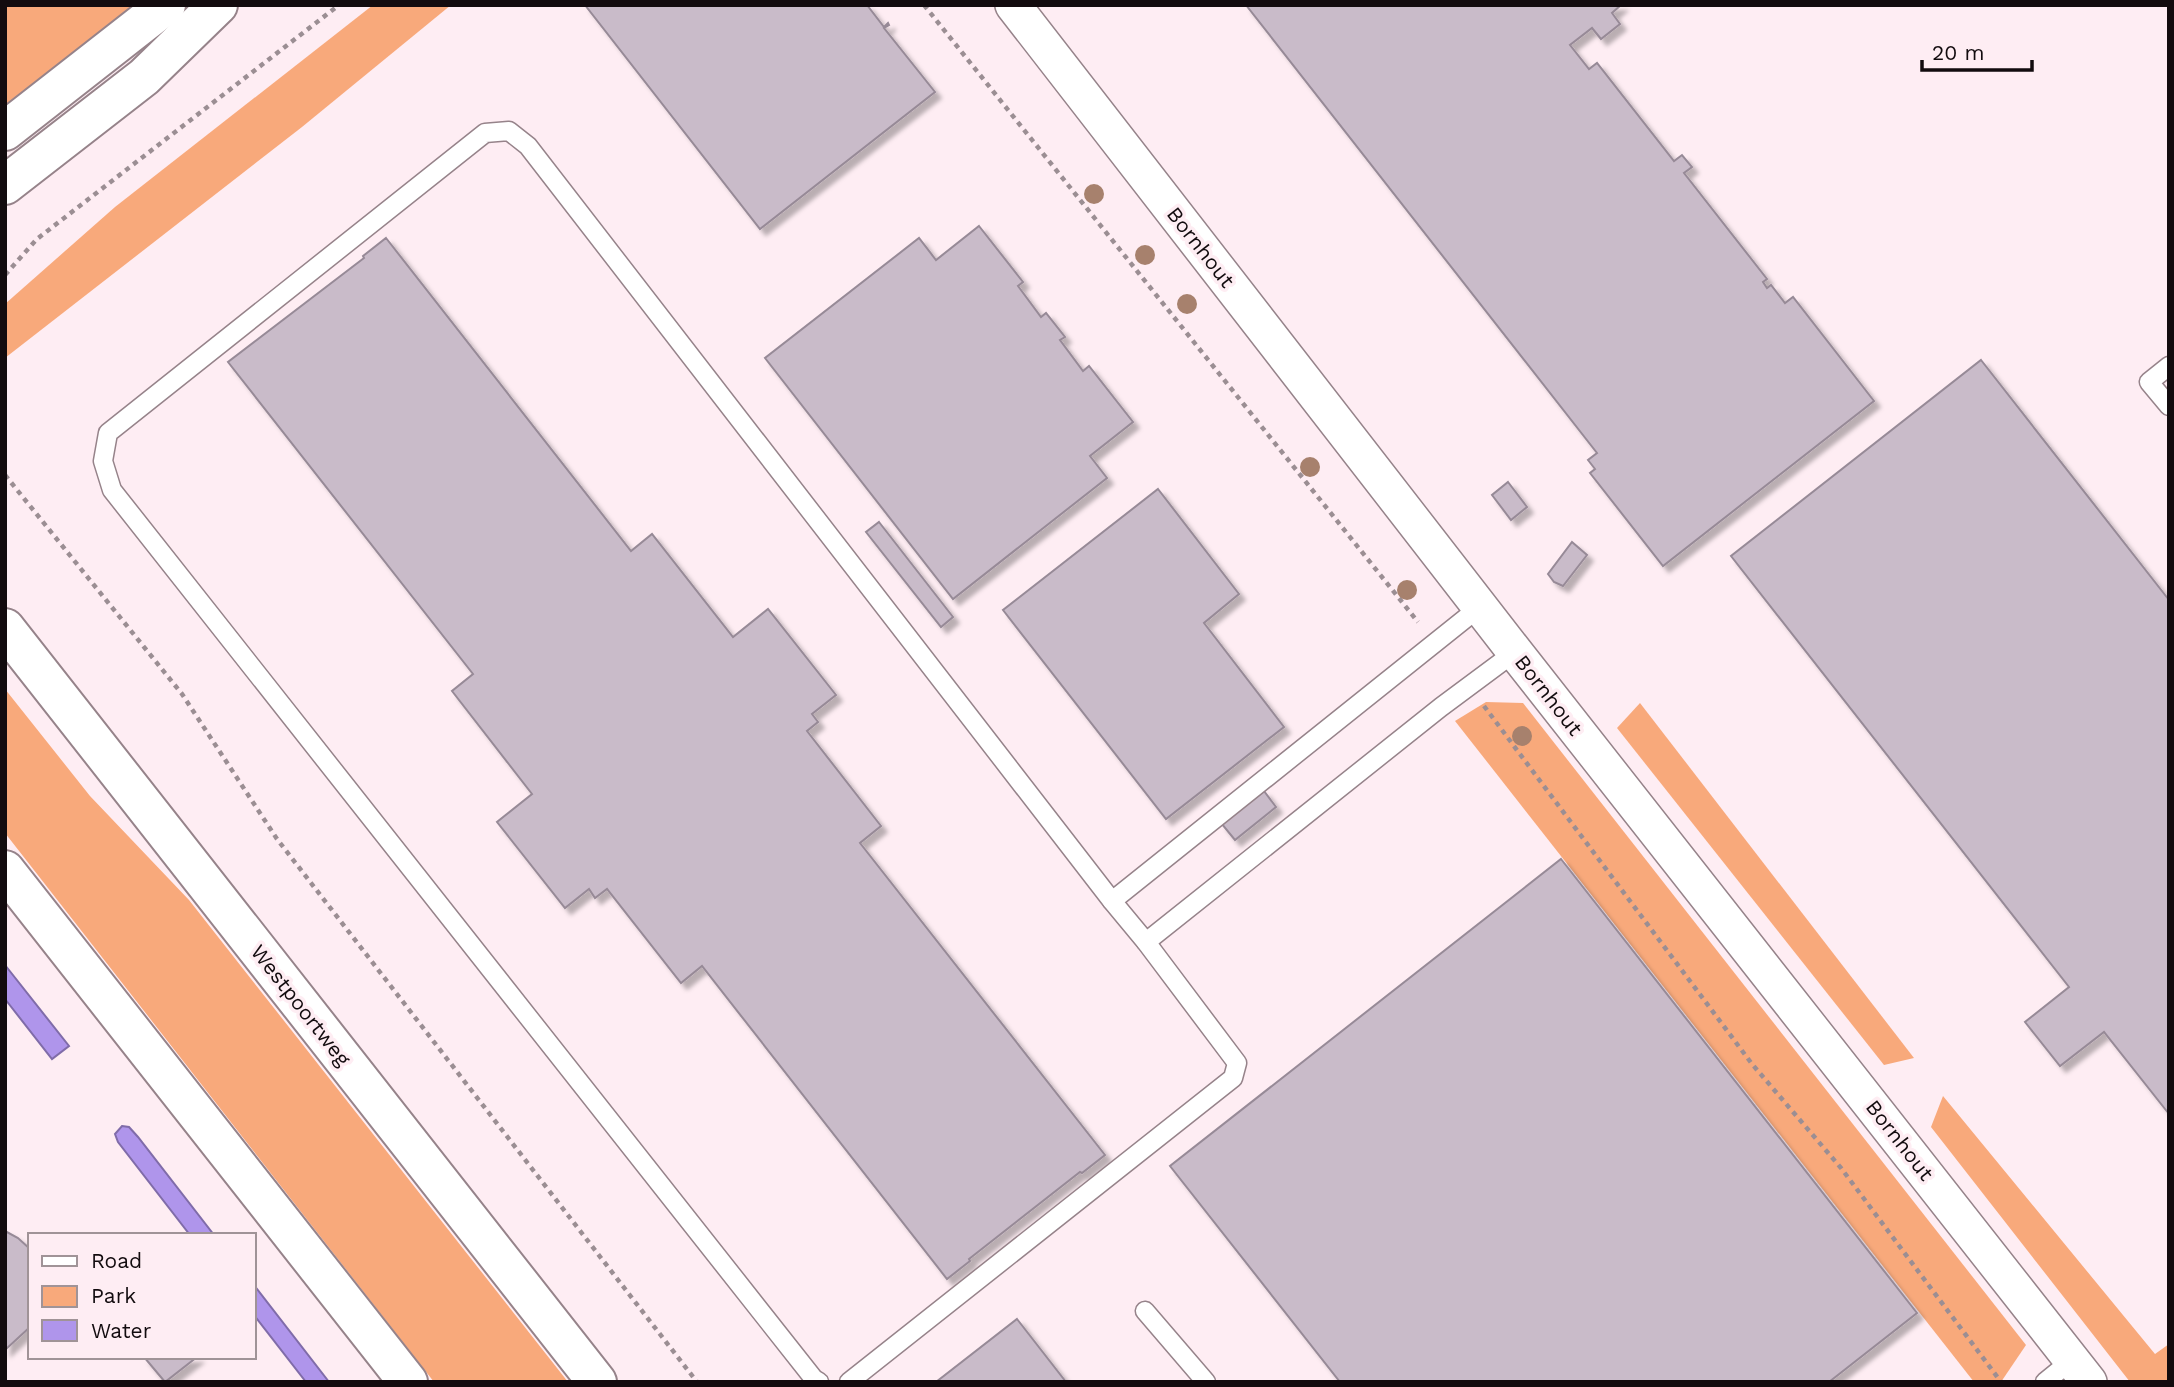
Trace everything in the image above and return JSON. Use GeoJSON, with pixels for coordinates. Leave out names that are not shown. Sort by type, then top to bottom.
{"type":"FeatureCollection","features":[{"type":"Feature","properties":{"kind":"main road"},"geometry":{"type":"LineString","coordinates":[[5,131],[166,5]]}},
{"type":"Feature","properties":{"kind":"main road"},"geometry":{"type":"LineString","coordinates":[[5,185],[144,77],[218,5]]}},
{"type":"Feature","properties":{"kind":"main road","name":"Westpoortweg"},"geometry":{"type":"LineString","coordinates":[[5,628],[597,1382]]}},
{"type":"Feature","properties":{"kind":"main road"},"geometry":{"type":"LineString","coordinates":[[5,870],[408,1382]]}},
{"type":"Feature","properties":{"kind":"street","name":"Bornhout"},"geometry":{"type":"LineString","coordinates":[[1013,5],[1515,652],[2080,1371]]}},
{"type":"Feature","properties":{"kind":"lane"},"geometry":{"type":"LineString","coordinates":[[819,1382],[112,490],[103,461],[108,433],[485,132],[509,131],[528,146],[1237,1063],[1233,1078],[849,1382]]}},
{"type":"Feature","properties":{"kind":"lane"},"geometry":{"type":"LineString","coordinates":[[2169,366],[2149,382],[2169,406]]}},
{"type":"Feature","properties":{"kind":"lane"},"geometry":{"type":"LineString","coordinates":[[1112,901],[1481,606]]}},
{"type":"Feature","properties":{"kind":"lane"},"geometry":{"type":"LineString","coordinates":[[1146,942],[1441,707],[1515,652]]}},
{"type":"Feature","properties":{"kind":"lane"},"geometry":{"type":"LineString","coordinates":[[1144,1311],[1206,1382]]}},
{"type":"Feature","properties":{"kind":"lane"},"geometry":{"type":"LineString","coordinates":[[2045,1382],[2080,1371]]}},
{"type":"Feature","properties":{"kind":"path"},"geometry":{"type":"LineString","coordinates":[[5,275],[37,239],[339,5]]}},
{"type":"Feature","properties":{"kind":"path"},"geometry":{"type":"LineString","coordinates":[[5,475],[183,694],[277,839],[697,1382]]}},
{"type":"Feature","properties":{"kind":"green space"},"geometry":{"type":"Polygon","coordinates":[[[5,5],[135,5],[5,106],[5,5]]]}},
{"type":"Feature","properties":{"kind":"green space"},"geometry":{"type":"Polygon","coordinates":[[[373,5],[451,5],[302,127],[5,358],[5,304],[115,207],[373,5]]]}},
{"type":"Feature","properties":{"kind":"green space"},"geometry":{"type":"Polygon","coordinates":[[[5,689],[90,796],[189,900],[568,1382],[434,1382],[5,833],[5,689]]]}},
{"type":"Feature","properties":{"kind":"green space"},"geometry":{"type":"Polygon","coordinates":[[[1486,702],[1523,703],[2026,1345],[2001,1382],[1974,1382],[1455,721],[1486,702]]]}},
{"type":"Feature","properties":{"kind":"green space"},"geometry":{"type":"Polygon","coordinates":[[[1640,703],[1914,1058],[1884,1065],[1617,728],[1640,703]]]}},
{"type":"Feature","properties":{"kind":"green space"},"geometry":{"type":"Polygon","coordinates":[[[1943,1096],[2155,1354],[2169,1344],[2169,1382],[2130,1382],[1931,1127],[1943,1096]]]}},
{"type":"Feature","properties":{"kind":"water"},"geometry":{"type":"Polygon","coordinates":[[[5,965],[69,1046],[52,1059],[5,999],[5,965]]]}},
{"type":"Feature","properties":{"kind":"water"},"geometry":{"type":"Polygon","coordinates":[[[122,1126],[129,1127],[212,1233],[188,1233],[118,1142],[115,1134],[122,1126]]]}},
{"type":"Feature","properties":{"kind":"water"},"geometry":{"type":"Polygon","coordinates":[[[256,1288],[329,1382],[306,1382],[256,1318],[256,1288]]]}},
{"type":"Feature","properties":{"kind":"building"},"geometry":{"type":"Polygon","coordinates":[[[585,5],[867,5],[884,27],[888,23],[884,28],[935,92],[760,229],[585,5]]]}},
{"type":"Feature","properties":{"kind":"building"},"geometry":{"type":"Polygon","coordinates":[[[1246,5],[1621,5],[1612,13],[1620,24],[1601,39],[1592,28],[1570,45],[1589,69],[1597,63],[1674,161],[1682,155],[1692,167],[1684,173],[1767,279],[1763,282],[1767,288],[1771,285],[1785,303],[1793,297],[1874,401],[1663,566],[1590,473],[1595,469],[1588,460],[1597,453],[1246,5]]]}},
{"type":"Feature","properties":{"kind":"building"},"geometry":{"type":"Polygon","coordinates":[[[979,226],[1023,282],[1018,286],[1041,317],[1046,313],[1065,337],[1060,340],[1083,371],[1089,366],[1133,422],[1090,456],[1107,478],[953,599],[765,358],[919,238],[936,260],[979,226]]]}},
{"type":"Feature","properties":{"kind":"building"},"geometry":{"type":"Polygon","coordinates":[[[386,238],[631,551],[652,534],[733,637],[768,609],[836,695],[812,714],[818,722],[807,731],[881,826],[860,843],[1105,1155],[969,1259],[970,1261],[947,1279],[702,966],[681,983],[607,889],[595,898],[589,889],[565,908],[497,822],[532,794],[452,691],[473,674],[228,362],[364,258],[363,256],[386,238]]]}},
{"type":"Feature","properties":{"kind":"building"},"geometry":{"type":"Polygon","coordinates":[[[1981,360],[2169,600],[2169,1114],[2104,1032],[2060,1066],[2025,1022],[2069,987],[1731,556],[1981,360]]]}},
{"type":"Feature","properties":{"kind":"building"},"geometry":{"type":"Polygon","coordinates":[[[1508,482],[1527,507],[1511,520],[1492,495],[1508,482]]]}},
{"type":"Feature","properties":{"kind":"building"},"geometry":{"type":"Polygon","coordinates":[[[1158,489],[1239,594],[1204,623],[1284,727],[1166,819],[1003,610],[1158,489]]]}},
{"type":"Feature","properties":{"kind":"building"},"geometry":{"type":"Polygon","coordinates":[[[879,522],[953,617],[941,627],[866,532],[879,522]]]}},
{"type":"Feature","properties":{"kind":"building"},"geometry":{"type":"Polygon","coordinates":[[[1572,542],[1587,555],[1563,586],[1554,582],[1548,574],[1572,542]]]}},
{"type":"Feature","properties":{"kind":"building"},"geometry":{"type":"Polygon","coordinates":[[[1264,791],[1276,807],[1235,840],[1221,823],[1264,791]]]}},
{"type":"Feature","properties":{"kind":"building"},"geometry":{"type":"Polygon","coordinates":[[[1561,859],[1917,1313],[1829,1382],[1340,1382],[1170,1166],[1561,859]]]}},
{"type":"Feature","properties":{"kind":"building"},"geometry":{"type":"Polygon","coordinates":[[[5,1231],[28,1247],[28,1329],[5,1350],[5,1231]]]}},
{"type":"Feature","properties":{"kind":"building"},"geometry":{"type":"Polygon","coordinates":[[[1017,1319],[1066,1382],[936,1382],[1017,1319]]]}},
{"type":"Feature","properties":{"kind":"building"},"geometry":{"type":"Polygon","coordinates":[[[146,1359],[194,1359],[165,1382],[146,1359]]]}}]}
